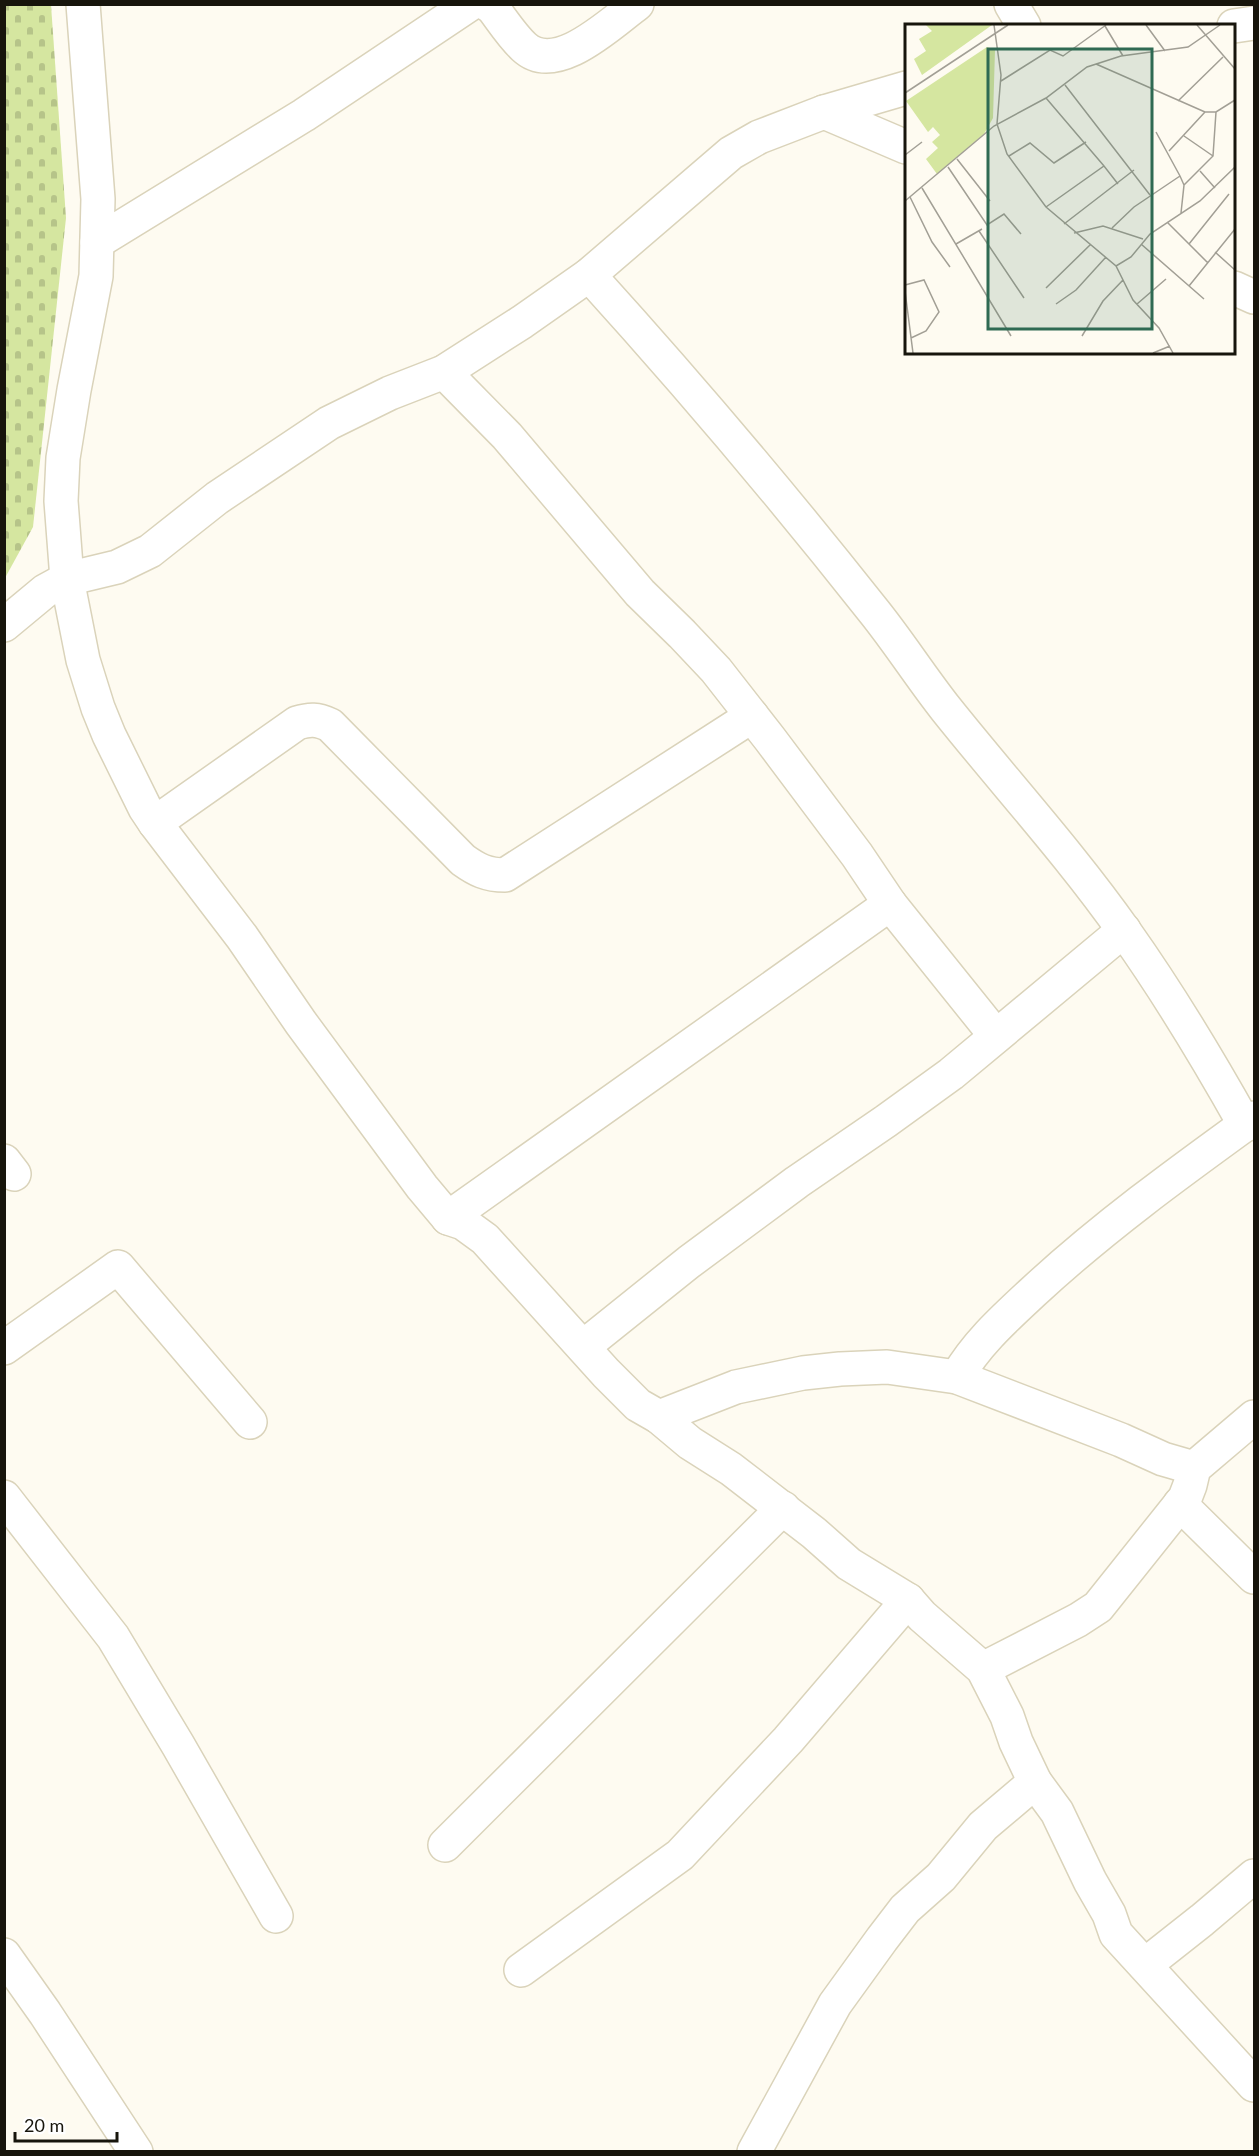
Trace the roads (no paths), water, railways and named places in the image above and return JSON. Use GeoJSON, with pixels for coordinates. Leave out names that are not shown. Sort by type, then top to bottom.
{"type":"FeatureCollection","features":[{"type":"Feature","properties":{"kind":"street"},"geometry":{"type":"LineString","coordinates":[[82,4],[98,199],[97,243],[96,276],[63,458],[61,501],[67,579],[83,660],[98,708],[126,769],[155,823],[242,937],[301,1023],[422,1187],[448,1218],[463,1223],[485,1239],[638,1405],[659,1417],[690,1443],[731,1469],[783,1508],[849,1564],[908,1600],[922,1616],[982,1669],[1035,1782],[1057,1812],[1089,1881],[1109,1914],[1116,1934],[1254,2085]]}},
{"type":"Feature","properties":{"kind":"street"},"geometry":{"type":"LineString","coordinates":[[97,243],[304,115],[470,4]]}},
{"type":"Feature","properties":{"kind":"street"},"geometry":{"type":"LineString","coordinates":[[487,4],[492,7],[524,47],[532,52],[556,56],[573,50],[637,4]]}},
{"type":"Feature","properties":{"kind":"street"},"geometry":{"type":"LineString","coordinates":[[1011,4],[1023,24]]}},
{"type":"Feature","properties":{"kind":"street"},"geometry":{"type":"LineString","coordinates":[[1235,26],[1254,23]]}},
{"type":"Feature","properties":{"kind":"street"},"geometry":{"type":"LineString","coordinates":[[4,625],[45,591],[67,579],[117,567],[150,551],[217,498],[329,423],[390,393],[444,372],[522,322],[589,275],[731,153],[759,137],[824,112],[905,88]]}},
{"type":"Feature","properties":{"kind":"street"},"geometry":{"type":"LineString","coordinates":[[824,112],[905,147]]}},
{"type":"Feature","properties":{"kind":"street"},"geometry":{"type":"LineString","coordinates":[[589,275],[731,435],[808,529],[875,612],[945,708],[1124,930],[1250,1122],[1123,1214],[1054,1273],[991,1331],[970,1355],[957,1377]]}},
{"type":"Feature","properties":{"kind":"street"},"geometry":{"type":"LineString","coordinates":[[1235,289],[1254,297]]}},
{"type":"Feature","properties":{"kind":"street"},"geometry":{"type":"LineString","coordinates":[[444,372],[507,436],[634,586],[695,647],[752,716],[890,904],[996,1036]]}},
{"type":"Feature","properties":{"kind":"street"},"geometry":{"type":"LineString","coordinates":[[155,823],[297,723],[310,719],[320,720],[330,725],[462,860],[480,872],[505,875],[752,716]]}},
{"type":"Feature","properties":{"kind":"street"},"geometry":{"type":"LineString","coordinates":[[448,1218],[890,904]]}},
{"type":"Feature","properties":{"kind":"street"},"geometry":{"type":"LineString","coordinates":[[583,1347],[689,1262],[797,1182],[923,1094],[1124,930]]}},
{"type":"Feature","properties":{"kind":"street"},"geometry":{"type":"LineString","coordinates":[[4,1348],[118,1268],[250,1422]]}},
{"type":"Feature","properties":{"kind":"street"},"geometry":{"type":"LineString","coordinates":[[659,1417],[736,1387],[803,1373],[887,1367],[957,1377],[1121,1440],[1163,1459],[1194,1468]]}},
{"type":"Feature","properties":{"kind":"street"},"geometry":{"type":"LineString","coordinates":[[982,1669],[1078,1620],[1098,1607],[1180,1504],[1191,1485],[1194,1468],[1254,1417]]}},
{"type":"Feature","properties":{"kind":"street"},"geometry":{"type":"LineString","coordinates":[[4,1497],[113,1637],[276,1916]]}},
{"type":"Feature","properties":{"kind":"street"},"geometry":{"type":"LineString","coordinates":[[1180,1504],[1254,1577]]}},
{"type":"Feature","properties":{"kind":"street"},"geometry":{"type":"LineString","coordinates":[[446,1845],[783,1508]]}},
{"type":"Feature","properties":{"kind":"street"},"geometry":{"type":"LineString","coordinates":[[521,1970],[680,1855],[788,1740],[908,1600]]}},
{"type":"Feature","properties":{"kind":"street"},"geometry":{"type":"LineString","coordinates":[[754,2151],[835,2004],[882,1939],[905,1909],[941,1877],[984,1826],[1035,1782]]}},
{"type":"Feature","properties":{"kind":"street"},"geometry":{"type":"LineString","coordinates":[[1145,1965],[1254,1876]]}},
{"type":"Feature","properties":{"kind":"street"},"geometry":{"type":"LineString","coordinates":[[4,1955],[136,2151]]}}]}
